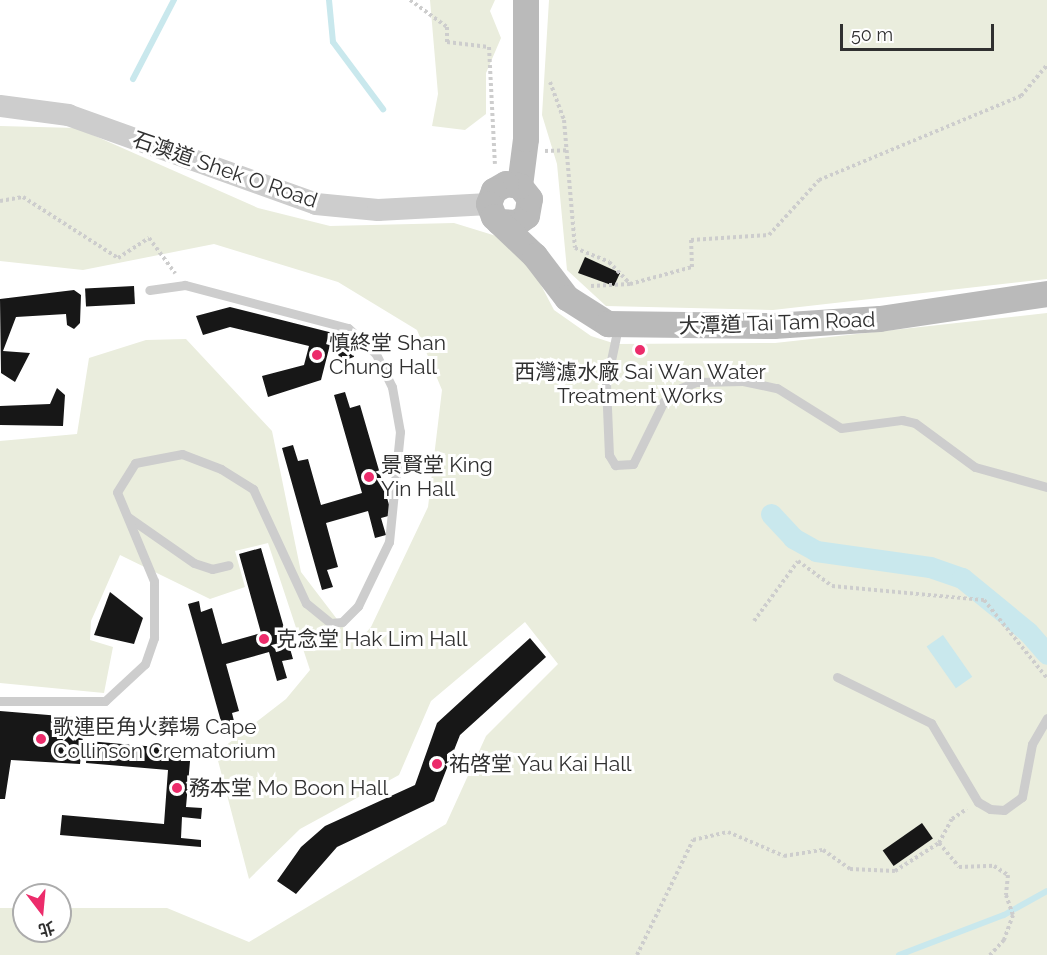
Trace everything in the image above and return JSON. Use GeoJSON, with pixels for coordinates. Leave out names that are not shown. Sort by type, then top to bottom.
{"type":"FeatureCollection","features":[{"type":"Feature","properties":{"kind":"main road"},"geometry":{"type":"LineString","coordinates":[[520,186],[526,139],[526,0]]}},
{"type":"Feature","properties":{"kind":"main road"},"geometry":{"type":"LineString","coordinates":[[500,186],[520,186],[528,194],[529,211],[517,224],[494,213],[500,186]]}},
{"type":"Feature","properties":{"kind":"main road","name":"大潭道 Tai Tam Road"},"geometry":{"type":"LineString","coordinates":[[529,211],[535,256]]}},
{"type":"Feature","properties":{"kind":"main road","name":"大潭道 Tai Tam Road"},"geometry":{"type":"LineString","coordinates":[[494,213],[535,256],[567,298],[598,321],[618,326],[774,326],[880,319],[1047,294]]}},
{"type":"Feature","properties":{"kind":"street","name":"石澳道 Shek O Road"},"geometry":{"type":"LineString","coordinates":[[0,106],[68,115],[316,204],[378,210],[494,213]]}},
{"type":"Feature","properties":{"kind":"lane"},"geometry":{"type":"LineString","coordinates":[[0,701],[105,701],[145,664],[154,638],[154,581],[117,492],[135,463],[182,454],[221,469],[253,489],[306,603],[331,623],[342,622],[358,606],[389,542],[400,432],[392,387],[376,354],[348,328],[185,285],[149,290]]}},
{"type":"Feature","properties":{"kind":"lane"},"geometry":{"type":"LineString","coordinates":[[618,326],[606,384],[609,455],[615,465],[633,464],[664,401],[681,388],[696,381],[743,381],[777,388],[841,428],[902,420],[915,423],[975,467],[1047,487]]}},
{"type":"Feature","properties":{"kind":"lane"},"geometry":{"type":"LineString","coordinates":[[127,516],[194,563],[212,569],[229,565]]}},
{"type":"Feature","properties":{"kind":"lane"},"geometry":{"type":"LineString","coordinates":[[837,677],[931,723],[978,802],[1004,810],[1022,797],[1032,744],[1047,718]]}},
{"type":"Feature","properties":{"kind":"path"},"geometry":{"type":"LineString","coordinates":[[410,0],[447,27],[447,42],[489,47],[494,171]]}},
{"type":"Feature","properties":{"kind":"path"},"geometry":{"type":"LineString","coordinates":[[545,70],[564,120],[575,248],[609,262],[630,284],[692,267],[691,240],[769,235],[819,180],[1021,96],[1047,65]]}},
{"type":"Feature","properties":{"kind":"path"},"geometry":{"type":"LineString","coordinates":[[541,152],[568,150]]}},
{"type":"Feature","properties":{"kind":"path"},"geometry":{"type":"LineString","coordinates":[[0,201],[23,197],[118,258],[148,238],[185,285]]}},
{"type":"Feature","properties":{"kind":"path"},"geometry":{"type":"LineString","coordinates":[[754,621],[798,561],[832,586],[984,600],[1047,678]]}},
{"type":"Feature","properties":{"kind":"path"},"geometry":{"type":"LineString","coordinates":[[637,955],[693,840],[728,832],[784,856],[824,850],[850,869],[895,870],[939,843],[952,819],[978,802]]}},
{"type":"Feature","properties":{"kind":"path"},"geometry":{"type":"LineString","coordinates":[[939,843],[959,867],[1003,868],[1010,884],[1006,895],[1013,915],[1004,940],[990,955]]}},
{"type":"Feature","properties":{"kind":"green space"},"geometry":{"type":"Polygon","coordinates":[[[430,0],[495,0],[490,11],[501,38],[486,73],[486,114],[465,130],[432,126],[438,94],[430,0]]]}},
{"type":"Feature","properties":{"kind":"green space"},"geometry":{"type":"Polygon","coordinates":[[[549,0],[1047,0],[1047,279],[773,310],[606,306],[567,270],[557,164],[542,115],[549,0]]]}},
{"type":"Feature","properties":{"kind":"green space"},"geometry":{"type":"Polygon","coordinates":[[[0,126],[77,128],[258,208],[330,226],[454,223],[519,243],[554,310],[591,336],[616,344],[775,343],[1047,313],[1047,955],[0,955],[0,908],[12,908],[12,943],[72,943],[72,908],[167,908],[249,942],[446,824],[486,736],[558,664],[525,622],[431,701],[399,775],[300,829],[249,879],[216,753],[286,699],[310,670],[268,543],[235,551],[245,587],[210,599],[120,555],[91,621],[90,640],[113,647],[104,693],[0,683],[0,441],[77,434],[89,358],[146,340],[186,339],[272,431],[301,572],[356,644],[371,627],[428,507],[442,390],[417,330],[338,282],[214,244],[83,270],[0,261],[0,126]]]}},
{"type":"Feature","properties":{"kind":"water"},"geometry":{"type":"Polygon","coordinates":[[[943,635],[972,677],[956,688],[927,646],[943,635]]]}},
{"type":"Feature","properties":{"kind":"building"},"geometry":{"type":"Polygon","coordinates":[[[585,257],[620,273],[614,286],[578,273],[585,257]]]}},
{"type":"Feature","properties":{"kind":"building"},"geometry":{"type":"Polygon","coordinates":[[[134,286],[135,304],[86,307],[85,289],[134,286]]]}},
{"type":"Feature","properties":{"kind":"building"},"geometry":{"type":"Polygon","coordinates":[[[74,290],[81,295],[80,323],[74,329],[67,325],[66,314],[16,317],[3,351],[30,353],[15,382],[1,373],[0,299],[74,290]]]}},
{"type":"Feature","properties":{"kind":"building","name":"慎終堂 Shan Chung Hall"},"geometry":{"type":"Polygon","coordinates":[[[230,307],[333,333],[321,380],[268,397],[262,376],[304,365],[309,346],[230,327],[203,335],[196,316],[230,307]]]}},
{"type":"Feature","properties":{"kind":"building"},"geometry":{"type":"Polygon","coordinates":[[[348,341],[354,357],[341,362],[335,346],[348,341]]]}},
{"type":"Feature","properties":{"kind":"building"},"geometry":{"type":"Polygon","coordinates":[[[57,388],[65,395],[63,426],[0,425],[0,406],[50,404],[57,388]]]}},
{"type":"Feature","properties":{"kind":"building","name":"景賢堂 King Yin Hall"},"geometry":{"type":"Polygon","coordinates":[[[345,392],[350,408],[360,405],[392,515],[381,518],[386,535],[375,538],[368,511],[326,523],[338,567],[327,570],[333,587],[322,590],[282,448],[293,445],[298,461],[308,459],[321,505],[362,493],[334,395],[345,392]]]}},
{"type":"Feature","properties":{"kind":"building","name":"克念堂 Hak Lim Hall"},"geometry":{"type":"Polygon","coordinates":[[[261,548],[293,659],[282,661],[287,678],[277,681],[269,652],[226,664],[239,711],[232,713],[236,729],[224,732],[188,604],[199,601],[201,612],[212,608],[222,644],[261,633],[239,554],[261,548]]]}},
{"type":"Feature","properties":{"kind":"building"},"geometry":{"type":"Polygon","coordinates":[[[110,592],[143,618],[134,644],[94,635],[110,592]]]}},
{"type":"Feature","properties":{"kind":"building","name":"祐啓堂 Yau Kai Hall"},"geometry":{"type":"Polygon","coordinates":[[[530,638],[546,657],[460,735],[434,801],[337,847],[296,894],[277,881],[301,847],[325,826],[415,785],[437,723],[530,638]]]}},
{"type":"Feature","properties":{"kind":"building","name":"歌連臣角火葬場 Cape Collinson Crematorium"},"geometry":{"type":"Polygon","coordinates":[[[0,711],[85,718],[80,764],[11,760],[5,799],[0,799],[0,711]]]}},
{"type":"Feature","properties":{"kind":"building","name":"務本堂 Mo Boon Hall"},"geometry":{"type":"Polygon","coordinates":[[[88,741],[191,750],[186,807],[202,808],[201,819],[182,817],[181,838],[201,840],[201,847],[60,835],[62,815],[164,824],[168,770],[86,763],[88,741]]]}},
{"type":"Feature","properties":{"kind":"building"},"geometry":{"type":"Polygon","coordinates":[[[922,823],[933,839],[894,866],[883,851],[922,823]]]}},
{"type":"Feature","properties":{"kind":"waterway"},"geometry":{"type":"LineString","coordinates":[[133,79],[174,0]]}},
{"type":"Feature","properties":{"kind":"waterway"},"geometry":{"type":"LineString","coordinates":[[329,0],[333,42],[383,109]]}},
{"type":"Feature","properties":{"kind":"waterway"},"geometry":{"type":"LineString","coordinates":[[771,514],[793,538],[816,551],[930,567],[962,578],[1028,632],[1047,654]]}},
{"type":"Feature","properties":{"kind":"waterway"},"geometry":{"type":"LineString","coordinates":[[899,955],[1004,915],[1047,891]]}},
{"type":"Feature","properties":{"kind":"place","name":"西灣濾水廠 Sai Wan Water Treatment Works"},"geometry":{"type":"Point","coordinates":[640,350]}},
{"type":"Feature","properties":{"kind":"place","name":"慎終堂 Shan Chung Hall"},"geometry":{"type":"Point","coordinates":[317,355]}},
{"type":"Feature","properties":{"kind":"place","name":"景賢堂 King Yin Hall"},"geometry":{"type":"Point","coordinates":[369,477]}},
{"type":"Feature","properties":{"kind":"place","name":"克念堂 Hak Lim Hall"},"geometry":{"type":"Point","coordinates":[264,639]}},
{"type":"Feature","properties":{"kind":"place","name":"歌連臣角火葬場 Cape Collinson Crematorium"},"geometry":{"type":"Point","coordinates":[41,739]}},
{"type":"Feature","properties":{"kind":"place","name":"祐啓堂 Yau Kai Hall"},"geometry":{"type":"Point","coordinates":[437,764]}},
{"type":"Feature","properties":{"kind":"place","name":"務本堂 Mo Boon Hall"},"geometry":{"type":"Point","coordinates":[177,788]}}]}
